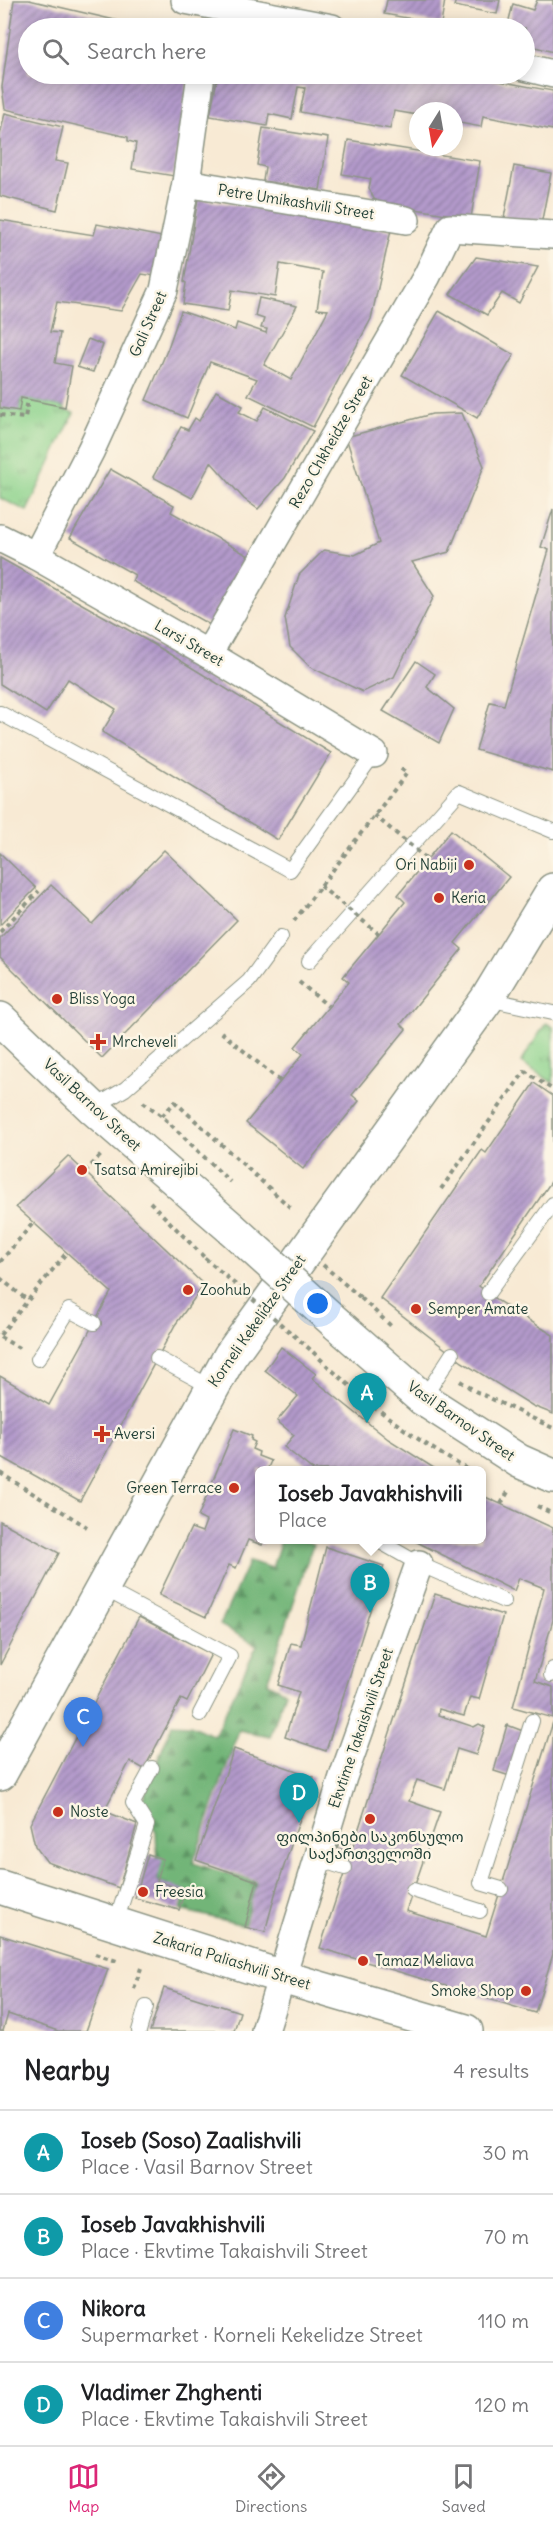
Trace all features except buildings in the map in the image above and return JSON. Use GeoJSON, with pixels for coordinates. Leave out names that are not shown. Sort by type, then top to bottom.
{"type":"FeatureCollection","features":[{"type":"Feature","properties":{"kind":"street"},"geometry":{"type":"LineString","coordinates":[[202,8],[267,18]]}},
{"type":"Feature","properties":{"kind":"street"},"geometry":{"type":"LineString","coordinates":[[535,70],[553,74]]}},
{"type":"Feature","properties":{"kind":"street","name":"Gali Street"},"geometry":{"type":"LineString","coordinates":[[36,556],[91,450],[164,290],[186,183],[200,84]]}},
{"type":"Feature","properties":{"kind":"street","name":"Petre Umikashvili Street"},"geometry":{"type":"LineString","coordinates":[[186,183],[406,220]]}},
{"type":"Feature","properties":{"kind":"street","name":"Rezo Chkheidze Street"},"geometry":{"type":"LineString","coordinates":[[208,654],[427,276],[450,228],[553,236]]}},
{"type":"Feature","properties":{"kind":"street","name":"Larsi Street"},"geometry":{"type":"LineString","coordinates":[[0,538],[36,556],[208,654],[374,754]]}},
{"type":"Feature","properties":{"kind":"street","name":"Korneli Kekelidze Street"},"geometry":{"type":"LineString","coordinates":[[0,1774],[230,1356],[487,999],[553,890]]}},
{"type":"Feature","properties":{"kind":"street","name":"Vasil Barnov Street"},"geometry":{"type":"LineString","coordinates":[[0,1019],[93,1108],[423,1399],[519,1461],[553,1476]]}},
{"type":"Feature","properties":{"kind":"street","name":"Ekvtime Takaishvili Street"},"geometry":{"type":"LineString","coordinates":[[265,2031],[343,1777],[419,1564]]}},
{"type":"Feature","properties":{"kind":"street","name":"Zakaria Paliashvili Street"},"geometry":{"type":"LineString","coordinates":[[0,1887],[282,1977],[466,2031]]}},
{"type":"Feature","properties":{"kind":"lane"},"geometry":{"type":"LineString","coordinates":[[0,713],[290,870],[374,754]]}},
{"type":"Feature","properties":{"kind":"lane"},"geometry":{"type":"LineString","coordinates":[[309,961],[459,792],[553,831]]}},
{"type":"Feature","properties":{"kind":"lane"},"geometry":{"type":"LineString","coordinates":[[93,1108],[125,1089],[249,981],[285,933]]}},
{"type":"Feature","properties":{"kind":"lane"},"geometry":{"type":"LineString","coordinates":[[487,999],[553,1013]]}},
{"type":"Feature","properties":{"kind":"lane"},"geometry":{"type":"LineString","coordinates":[[488,1293],[553,1204]]}},
{"type":"Feature","properties":{"kind":"lane"},"geometry":{"type":"LineString","coordinates":[[38,1359],[69,1310],[94,1323]]}},
{"type":"Feature","properties":{"kind":"lane"},"geometry":{"type":"LineString","coordinates":[[423,1399],[452,1354]]}},
{"type":"Feature","properties":{"kind":"lane"},"geometry":{"type":"LineString","coordinates":[[157,1358],[211,1387]]}},
{"type":"Feature","properties":{"kind":"lane"},"geometry":{"type":"LineString","coordinates":[[385,1544],[419,1564],[504,1601]]}},
{"type":"Feature","properties":{"kind":"lane"},"geometry":{"type":"LineString","coordinates":[[101,1587],[230,1656],[200,1714]]}},
{"type":"Feature","properties":{"kind":"lane"},"geometry":{"type":"LineString","coordinates":[[501,1889],[480,1883],[532,1720]]}},
{"type":"Feature","properties":{"kind":"lane"},"geometry":{"type":"LineString","coordinates":[[115,1925],[147,1825],[133,1803],[152,1768]]}},
{"type":"Feature","properties":{"kind":"lane"},"geometry":{"type":"LineString","coordinates":[[317,1859],[345,1868]]}},
{"type":"Feature","properties":{"kind":"lane"},"geometry":{"type":"LineString","coordinates":[[413,1890],[480,1911]]}},
{"type":"Feature","properties":{"kind":"lane"},"geometry":{"type":"LineString","coordinates":[[139,2031],[146,2007]]}},
{"type":"Feature","properties":{"kind":"path"},"geometry":{"type":"LineString","coordinates":[[0,414],[25,418],[27,406],[20,405]]}},
{"type":"Feature","properties":{"kind":"path"},"geometry":{"type":"LineString","coordinates":[[285,933],[407,773]]}},
{"type":"Feature","properties":{"kind":"path"},"geometry":{"type":"LineString","coordinates":[[374,815],[427,859]]}},
{"type":"Feature","properties":{"kind":"path"},"geometry":{"type":"LineString","coordinates":[[320,886],[379,934]]}},
{"type":"Feature","properties":{"kind":"path"},"geometry":{"type":"LineString","coordinates":[[0,932],[39,891]]}},
{"type":"Feature","properties":{"kind":"path"},"geometry":{"type":"LineString","coordinates":[[204,1018],[280,1081]]}},
{"type":"Feature","properties":{"kind":"path"},"geometry":{"type":"LineString","coordinates":[[441,1189],[525,1071],[553,1090]]}},
{"type":"Feature","properties":{"kind":"path"},"geometry":{"type":"LineString","coordinates":[[162,1116],[175,1102],[292,1209]]}},
{"type":"Feature","properties":{"kind":"path"},"geometry":{"type":"LineString","coordinates":[[156,1111],[236,1188]]}},
{"type":"Feature","properties":{"kind":"path"},"geometry":{"type":"LineString","coordinates":[[85,1172],[101,1155]]}},
{"type":"Feature","properties":{"kind":"path"},"geometry":{"type":"LineString","coordinates":[[148,1201],[205,1257],[336,1374],[429,1449],[461,1466]]}},
{"type":"Feature","properties":{"kind":"path"},"geometry":{"type":"LineString","coordinates":[[0,1262],[33,1222]]}},
{"type":"Feature","properties":{"kind":"path"},"geometry":{"type":"LineString","coordinates":[[0,1335],[67,1252]]}},
{"type":"Feature","properties":{"kind":"path"},"geometry":{"type":"LineString","coordinates":[[0,1278],[27,1300]]}},
{"type":"Feature","properties":{"kind":"path"},"geometry":{"type":"LineString","coordinates":[[0,1473],[87,1527]]}},
{"type":"Feature","properties":{"kind":"path"},"geometry":{"type":"LineString","coordinates":[[501,1504],[508,1492]]}},
{"type":"Feature","properties":{"kind":"path"},"geometry":{"type":"LineString","coordinates":[[71,1724],[80,1731]]}},
{"type":"Feature","properties":{"kind":"path"},"geometry":{"type":"LineString","coordinates":[[96,1954],[120,1962]]}},
{"type":"Feature","properties":{"kind":"path"},"geometry":{"type":"LineString","coordinates":[[134,1989],[141,1968]]}},
{"type":"Feature","properties":{"kind":"green space"},"geometry":{"type":"Polygon","coordinates":[[[21,398],[65,407],[64,410],[74,413],[27,511],[0,498],[0,408],[19,411],[21,398]]]}},
{"type":"Feature","properties":{"kind":"green space"},"geometry":{"type":"Polygon","coordinates":[[[546,1023],[553,1027],[553,1083],[521,1062],[546,1023]]]}},
{"type":"Feature","properties":{"kind":"green space"},"geometry":{"type":"Polygon","coordinates":[[[280,1544],[313,1544],[267,1683],[285,1692],[270,1737],[239,1730],[193,1863],[256,1882],[244,1925],[181,1910],[186,1891],[158,1881],[156,1831],[139,1809],[172,1724],[190,1725],[214,1736],[257,1645],[220,1625],[249,1561],[272,1568],[280,1544]]]}},
{"type":"Feature","properties":{"kind":"place","name":"Ori Nabiji"},"geometry":{"type":"Point","coordinates":[469,865]}},
{"type":"Feature","properties":{"kind":"place","name":"Keria"},"geometry":{"type":"Point","coordinates":[439,898]}},
{"type":"Feature","properties":{"kind":"place","name":"Bliss Yoga"},"geometry":{"type":"Point","coordinates":[57,999]}},
{"type":"Feature","properties":{"kind":"place","name":"Mrcheveli"},"geometry":{"type":"Point","coordinates":[98,1042]}},
{"type":"Feature","properties":{"kind":"place","name":"Tsatsa Amirejibi"},"geometry":{"type":"Point","coordinates":[82,1170]}},
{"type":"Feature","properties":{"kind":"place","name":"Zoohub"},"geometry":{"type":"Point","coordinates":[188,1290]}},
{"type":"Feature","properties":{"kind":"place","name":"Semper Amate"},"geometry":{"type":"Point","coordinates":[416,1309]}},
{"type":"Feature","properties":{"kind":"place","name":"Ioseb (Soso) Zaalishvili"},"geometry":{"type":"Point","coordinates":[367,1423]}},
{"type":"Feature","properties":{"kind":"place","name":"Aversi"},"geometry":{"type":"Point","coordinates":[102,1434]}},
{"type":"Feature","properties":{"kind":"place","name":"Green Terrace"},"geometry":{"type":"Point","coordinates":[234,1488]}},
{"type":"Feature","properties":{"kind":"place","name":"Ioseb Javakhishvili"},"geometry":{"type":"Point","coordinates":[370,1613]}},
{"type":"Feature","properties":{"kind":"place","name":"Nikora"},"geometry":{"type":"Point","coordinates":[83,1747]}},
{"type":"Feature","properties":{"kind":"place","name":"Noste"},"geometry":{"type":"Point","coordinates":[58,1812]}},
{"type":"Feature","properties":{"kind":"place","name":"ფილპინები საკონსულო საქართველოში"},"geometry":{"type":"Point","coordinates":[370,1819]}},
{"type":"Feature","properties":{"kind":"place","name":"Vladimer Zhghenti"},"geometry":{"type":"Point","coordinates":[299,1823]}},
{"type":"Feature","properties":{"kind":"place","name":"Freesia"},"geometry":{"type":"Point","coordinates":[143,1892]}},
{"type":"Feature","properties":{"kind":"place","name":"Tamaz Meliava"},"geometry":{"type":"Point","coordinates":[363,1961]}},
{"type":"Feature","properties":{"kind":"place","name":"Smoke Shop"},"geometry":{"type":"Point","coordinates":[526,1991]}}]}
